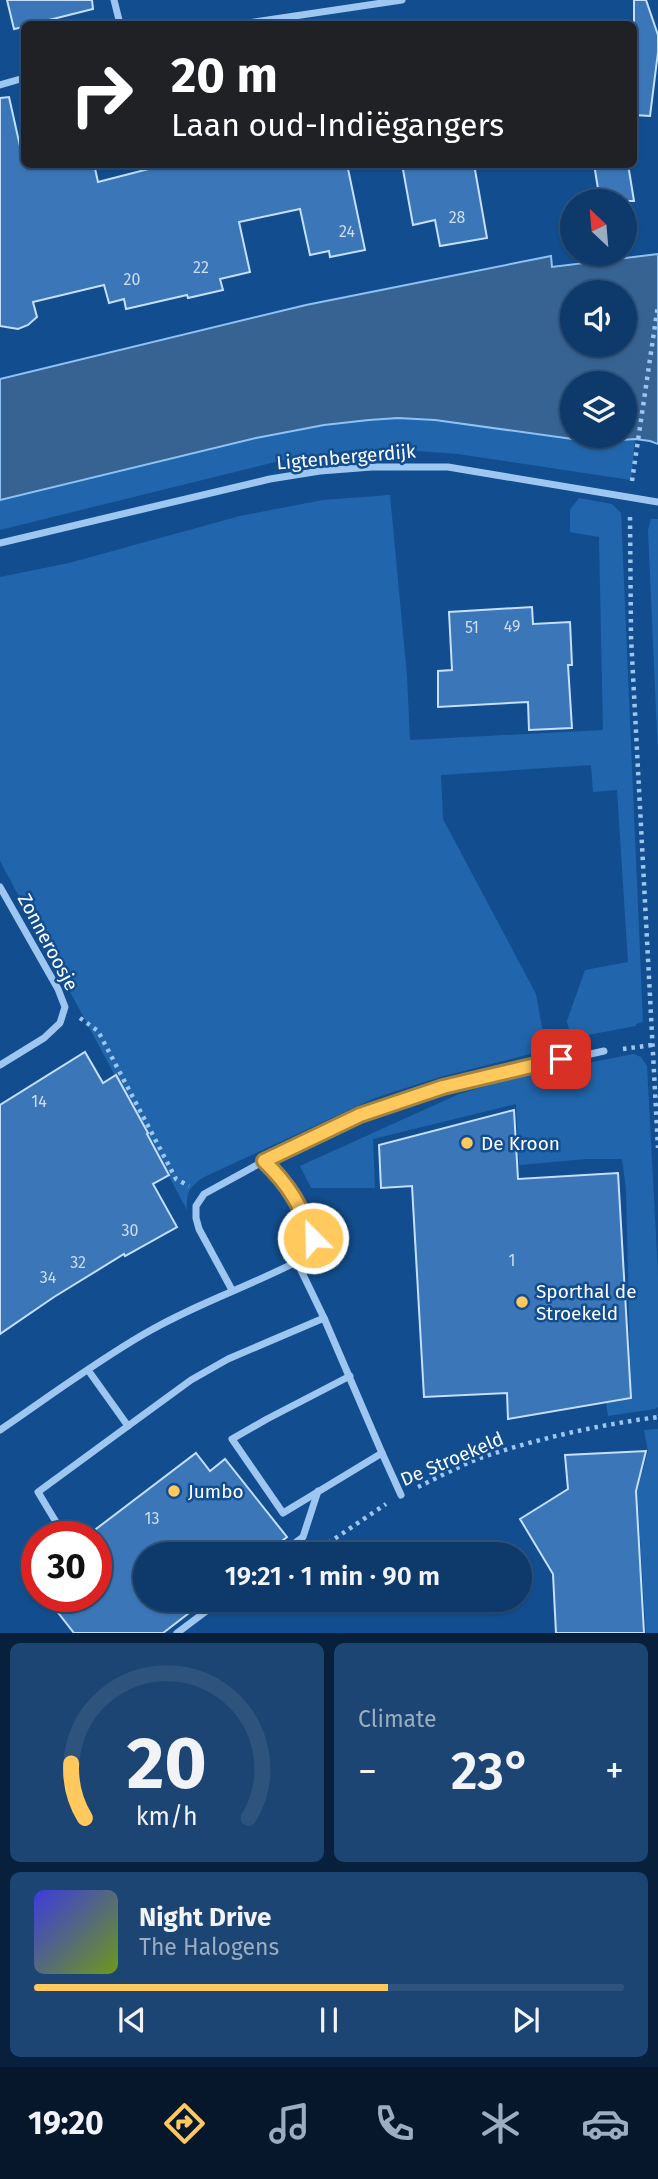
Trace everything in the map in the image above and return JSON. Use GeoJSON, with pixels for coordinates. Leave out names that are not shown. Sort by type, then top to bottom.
{"type":"FeatureCollection","features":[{"type":"Feature","properties":{"kind":"street"},"geometry":{"type":"LineString","coordinates":[[114,0],[119,21]]}},
{"type":"Feature","properties":{"kind":"street"},"geometry":{"type":"LineString","coordinates":[[261,21],[402,0]]}},
{"type":"Feature","properties":{"kind":"street"},"geometry":{"type":"LineString","coordinates":[[0,85],[21,79]]}},
{"type":"Feature","properties":{"kind":"street","name":"Ligtenbergerdijk"},"geometry":{"type":"LineString","coordinates":[[0,543],[270,478],[320,471],[408,466],[448,467],[658,502]]}},
{"type":"Feature","properties":{"kind":"street","name":"Zonneroosje"},"geometry":{"type":"LineString","coordinates":[[0,887],[58,989],[65,1007],[60,1023],[44,1038],[0,1065]]}},
{"type":"Feature","properties":{"kind":"street"},"geometry":{"type":"LineString","coordinates":[[232,1290],[195,1218],[196,1206],[204,1194],[264,1161],[360,1115],[443,1087],[604,1051]]}},
{"type":"Feature","properties":{"kind":"street"},"geometry":{"type":"LineString","coordinates":[[0,1430],[145,1334],[319,1250],[298,1202],[284,1180],[264,1161]]}},
{"type":"Feature","properties":{"kind":"street"},"geometry":{"type":"LineString","coordinates":[[297,1262],[401,1495]]}},
{"type":"Feature","properties":{"kind":"street"},"geometry":{"type":"LineString","coordinates":[[55,1521],[38,1492],[191,1380],[228,1359],[324,1318]]}},
{"type":"Feature","properties":{"kind":"street"},"geometry":{"type":"LineString","coordinates":[[88,1370],[128,1426]]}},
{"type":"Feature","properties":{"kind":"street"},"geometry":{"type":"LineString","coordinates":[[350,1376],[232,1439],[283,1513],[382,1453]]}},
{"type":"Feature","properties":{"kind":"street"},"geometry":{"type":"LineString","coordinates":[[296,1542],[303,1537],[318,1491]]}},
{"type":"Feature","properties":{"kind":"street"},"geometry":{"type":"LineString","coordinates":[[177,1633],[205,1612]]}},
{"type":"Feature","properties":{"kind":"path"},"geometry":{"type":"LineString","coordinates":[[658,305],[630,498],[631,637],[658,1148]]}},
{"type":"Feature","properties":{"kind":"path"},"geometry":{"type":"LineString","coordinates":[[65,1007],[98,1031],[176,1180],[204,1194]]}},
{"type":"Feature","properties":{"kind":"path"},"geometry":{"type":"LineString","coordinates":[[604,1051],[652,1045]]}},
{"type":"Feature","properties":{"kind":"path","name":"De Stroekeld"},"geometry":{"type":"LineString","coordinates":[[330,1542],[401,1495],[491,1455],[584,1428],[658,1417]]}},
{"type":"Feature","properties":{"kind":"shaded area"},"geometry":{"type":"Polygon","coordinates":[[[658,254],[658,444],[637,439],[637,371],[560,371],[560,437],[435,420],[398,418],[324,425],[256,438],[0,500],[0,379],[306,305],[551,256],[552,267],[637,266],[637,257],[658,254]]]}},
{"type":"Feature","properties":{"kind":"shaded area"},"geometry":{"type":"Polygon","coordinates":[[[398,418],[435,420],[560,437],[560,448],[634,448],[631,480],[458,454],[360,449],[283,460],[0,530],[0,500],[256,438],[324,425],[398,418]]]}},
{"type":"Feature","properties":{"kind":"shaded area"},"geometry":{"type":"Polygon","coordinates":[[[390,495],[407,676],[410,740],[603,730],[599,537],[570,532],[570,510],[579,498],[612,504],[621,513],[643,1022],[636,1026],[571,1038],[567,1021],[585,970],[628,962],[617,790],[593,792],[591,765],[441,775],[443,819],[536,994],[546,1050],[440,1077],[375,1098],[204,1177],[190,1190],[187,1210],[0,861],[0,577],[69,563],[240,516],[323,500],[390,495]]]}},
{"type":"Feature","properties":{"kind":"shaded area"},"geometry":{"type":"Polygon","coordinates":[[[651,519],[658,519],[658,755],[648,530],[651,519]]]}},
{"type":"Feature","properties":{"kind":"shaded area"},"geometry":{"type":"Polygon","coordinates":[[[633,1054],[641,1057],[647,1066],[658,1274],[658,1407],[608,1416],[606,1403],[631,1398],[626,1189],[622,1159],[519,1165],[516,1104],[373,1139],[375,1188],[311,1188],[300,1166],[459,1094],[513,1078],[633,1054]]]}},
{"type":"Feature","properties":{"kind":"shaded area"},"geometry":{"type":"Polygon","coordinates":[[[658,1429],[658,1633],[646,1633],[637,1491],[648,1451],[644,1430],[658,1429]]]}},
{"type":"Feature","properties":{"kind":"building"},"geometry":{"type":"Polygon","coordinates":[[[7,0],[92,0],[93,9],[45,21],[21,21],[21,28],[14,29],[7,0]]]}},
{"type":"Feature","properties":{"kind":"building"},"geometry":{"type":"Polygon","coordinates":[[[634,0],[646,0],[658,35],[650,116],[637,115],[637,21],[634,21],[634,0]]]}},
{"type":"Feature","properties":{"kind":"building"},"geometry":{"type":"Polygon","coordinates":[[[9,97],[21,151],[21,168],[95,168],[98,182],[152,168],[348,168],[365,250],[330,257],[329,251],[310,255],[300,209],[239,222],[250,272],[220,279],[223,290],[126,309],[124,299],[109,303],[104,285],[33,302],[37,317],[28,325],[18,329],[0,326],[0,98],[9,97]]]}},
{"type":"Feature","properties":{"kind":"building"},"geometry":{"type":"Polygon","coordinates":[[[403,168],[475,168],[487,238],[440,246],[435,220],[413,225],[403,168]]]}},
{"type":"Feature","properties":{"kind":"building"},"geometry":{"type":"Polygon","coordinates":[[[595,168],[629,168],[632,189],[598,189],[595,168]]]}},
{"type":"Feature","properties":{"kind":"building"},"geometry":{"type":"Polygon","coordinates":[[[532,607],[533,624],[570,622],[572,665],[568,665],[572,728],[529,730],[528,702],[438,707],[438,671],[452,670],[449,612],[532,607]]]}},
{"type":"Feature","properties":{"kind":"building"},"geometry":{"type":"Polygon","coordinates":[[[85,1052],[103,1083],[116,1075],[148,1133],[169,1175],[153,1184],[177,1227],[125,1256],[124,1254],[0,1334],[0,1105],[85,1052]]]}},
{"type":"Feature","properties":{"kind":"building","name":"Sporthal de Stroekeld"},"geometry":{"type":"Polygon","coordinates":[[[514,1110],[518,1179],[618,1173],[631,1398],[508,1419],[507,1393],[424,1397],[412,1186],[381,1188],[379,1145],[514,1110]]]}},
{"type":"Feature","properties":{"kind":"building"},"geometry":{"type":"Polygon","coordinates":[[[646,1451],[636,1491],[644,1633],[556,1633],[553,1574],[520,1519],[568,1489],[565,1455],[646,1451]]]}},
{"type":"Feature","properties":{"kind":"building"},"geometry":{"type":"Polygon","coordinates":[[[196,1453],[210,1471],[225,1459],[287,1537],[281,1542],[133,1542],[133,1612],[190,1612],[163,1633],[74,1633],[58,1612],[112,1612],[112,1521],[107,1521],[196,1453]]]}},
{"type":"Feature","properties":{"kind":"place","name":"De Kroon"},"geometry":{"type":"Point","coordinates":[467,1143]}},
{"type":"Feature","properties":{"kind":"place","name":"Sporthal de Stroekeld"},"geometry":{"type":"Point","coordinates":[522,1302]}},
{"type":"Feature","properties":{"kind":"place","name":"Jumbo"},"geometry":{"type":"Point","coordinates":[174,1491]}},
{"type":"Feature","properties":{"kind":"route"},"geometry":{"type":"LineString","coordinates":[[313,1238],[298,1202],[284,1180],[264,1161],[360,1115],[443,1087],[561,1059]]}}]}
